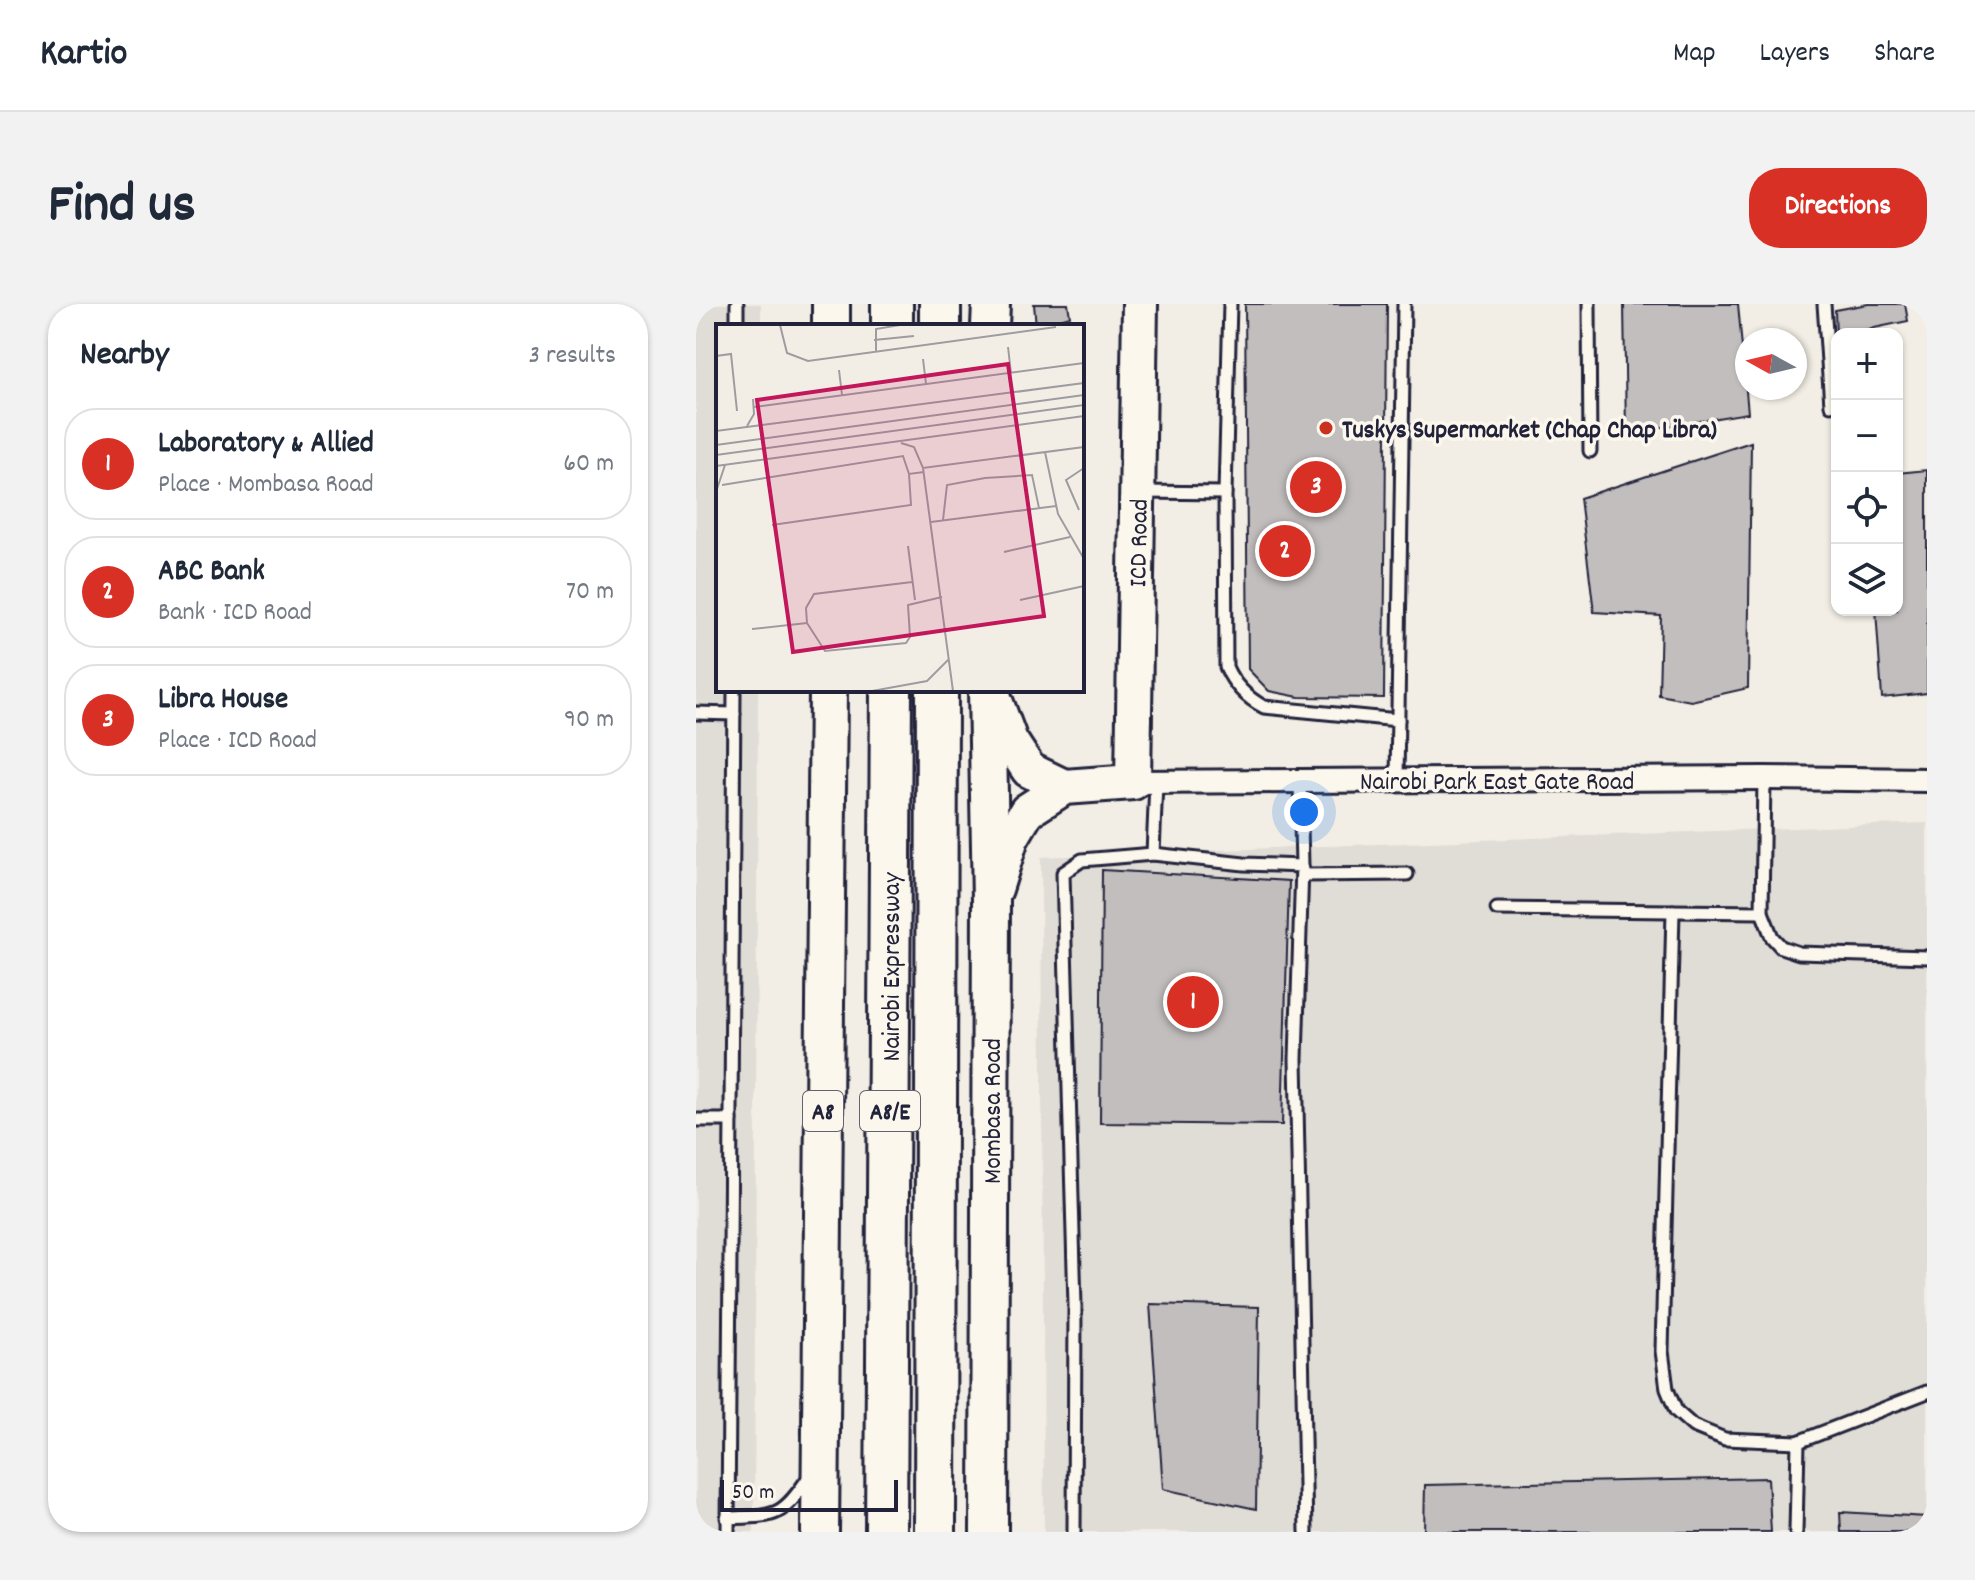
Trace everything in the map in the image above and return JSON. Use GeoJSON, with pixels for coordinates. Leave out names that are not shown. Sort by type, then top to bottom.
{"type":"FeatureCollection","features":[{"type":"Feature","properties":{"kind":"highway"},"geometry":{"type":"LineString","coordinates":[[990,324],[991,304]]}},
{"type":"Feature","properties":{"kind":"highway","name":"A8"},"geometry":{"type":"LineString","coordinates":[[820,1532],[828,692]]}},
{"type":"Feature","properties":{"kind":"highway","name":"Nairobi Expressway"},"geometry":{"type":"LineString","coordinates":[[886,1532],[891,692]]}},
{"type":"Feature","properties":{"kind":"highway","name":"Nairobi Expressway"},"geometry":{"type":"LineString","coordinates":[[935,1532],[937,692]]}},
{"type":"Feature","properties":{"kind":"highway","name":"Mombasa Road"},"geometry":{"type":"LineString","coordinates":[[989,692],[989,1532]]}},
{"type":"Feature","properties":{"kind":"main road","name":"ICD Road"},"geometry":{"type":"LineString","coordinates":[[1140,304],[1137,491],[1144,782]]}},
{"type":"Feature","properties":{"kind":"main road"},"geometry":{"type":"LineString","coordinates":[[990,692],[1010,741],[1029,770],[1064,787]]}},
{"type":"Feature","properties":{"kind":"main road","name":"Nairobi Park East Gate Road"},"geometry":{"type":"LineString","coordinates":[[991,901],[1011,838],[1027,811],[1064,787],[1144,782]]}},
{"type":"Feature","properties":{"kind":"street","name":"Nairobi Park East Gate Road"},"geometry":{"type":"LineString","coordinates":[[1144,782],[1764,778],[1927,780]]}},
{"type":"Feature","properties":{"kind":"lane"},"geometry":{"type":"LineString","coordinates":[[1230,304],[1225,493],[1226,667],[1232,679],[1252,701],[1264,707],[1398,720]]}},
{"type":"Feature","properties":{"kind":"lane"},"geometry":{"type":"LineString","coordinates":[[1397,781],[1404,304]]}},
{"type":"Feature","properties":{"kind":"lane"},"geometry":{"type":"LineString","coordinates":[[1589,304],[1590,451]]}},
{"type":"Feature","properties":{"kind":"lane"},"geometry":{"type":"LineString","coordinates":[[1824,304],[1831,405]]}},
{"type":"Feature","properties":{"kind":"lane"},"geometry":{"type":"LineString","coordinates":[[1137,491],[1225,493]]}},
{"type":"Feature","properties":{"kind":"lane"},"geometry":{"type":"LineString","coordinates":[[728,1532],[734,692]]}},
{"type":"Feature","properties":{"kind":"lane"},"geometry":{"type":"LineString","coordinates":[[696,713],[734,714]]}},
{"type":"Feature","properties":{"kind":"lane"},"geometry":{"type":"LineString","coordinates":[[1764,778],[1762,912],[1772,937],[1781,947],[1799,953],[1927,957]]}},
{"type":"Feature","properties":{"kind":"lane"},"geometry":{"type":"LineString","coordinates":[[1300,781],[1302,870],[1296,1059],[1306,1532]]}},
{"type":"Feature","properties":{"kind":"lane"},"geometry":{"type":"LineString","coordinates":[[1144,782],[1153,854]]}},
{"type":"Feature","properties":{"kind":"lane"},"geometry":{"type":"LineString","coordinates":[[1074,1532],[1075,1306],[1063,873],[1082,860],[1153,854],[1302,870],[1407,874]]}},
{"type":"Feature","properties":{"kind":"lane"},"geometry":{"type":"LineString","coordinates":[[1497,909],[1762,912]]}},
{"type":"Feature","properties":{"kind":"lane"},"geometry":{"type":"LineString","coordinates":[[1673,911],[1662,1351],[1667,1389],[1676,1411],[1693,1426],[1725,1439],[1798,1442],[1927,1392]]}},
{"type":"Feature","properties":{"kind":"lane"},"geometry":{"type":"LineString","coordinates":[[696,1120],[731,1120]]}},
{"type":"Feature","properties":{"kind":"lane"},"geometry":{"type":"LineString","coordinates":[[1796,1532],[1798,1442]]}},
{"type":"Feature","properties":{"kind":"lane"},"geometry":{"type":"LineString","coordinates":[[727,1518],[779,1513],[821,1467]]}},
{"type":"Feature","properties":{"kind":"shaded area"},"geometry":{"type":"Polygon","coordinates":[[[696,304],[761,304],[761,324],[716,324],[716,692],[758,692],[754,1532],[696,1532],[696,304]]]}},
{"type":"Feature","properties":{"kind":"shaded area"},"geometry":{"type":"Polygon","coordinates":[[[1927,823],[1927,1532],[1044,1532],[1041,857],[1927,823]]]}},
{"type":"Feature","properties":{"kind":"building"},"geometry":{"type":"Polygon","coordinates":[[[1034,304],[1068,304],[1070,316],[1036,324],[1034,304]]]}},
{"type":"Feature","properties":{"kind":"building"},"geometry":{"type":"Polygon","coordinates":[[[1245,304],[1387,304],[1384,698],[1299,697],[1269,691],[1248,669],[1245,304]]]}},
{"type":"Feature","properties":{"kind":"building"},"geometry":{"type":"Polygon","coordinates":[[[1624,304],[1738,304],[1740,328],[1735,328],[1735,400],[1747,400],[1748,413],[1626,433],[1624,304]]]}},
{"type":"Feature","properties":{"kind":"building"},"geometry":{"type":"Polygon","coordinates":[[[1868,304],[1905,304],[1908,321],[1874,328],[1836,328],[1835,310],[1868,304]]]}},
{"type":"Feature","properties":{"kind":"building"},"geometry":{"type":"Polygon","coordinates":[[[1751,442],[1748,688],[1691,701],[1659,695],[1661,616],[1594,612],[1580,498],[1751,442]]]}},
{"type":"Feature","properties":{"kind":"building"},"geometry":{"type":"Polygon","coordinates":[[[1927,470],[1927,693],[1882,698],[1876,616],[1903,616],[1903,472],[1927,470]]]}},
{"type":"Feature","properties":{"kind":"building"},"geometry":{"type":"Polygon","coordinates":[[[1102,870],[1289,881],[1282,1125],[1100,1123],[1102,870]]]}},
{"type":"Feature","properties":{"kind":"building"},"geometry":{"type":"Polygon","coordinates":[[[1150,1304],[1259,1307],[1256,1509],[1163,1489],[1150,1304]]]}},
{"type":"Feature","properties":{"kind":"building"},"geometry":{"type":"Polygon","coordinates":[[[1768,1478],[1771,1532],[1424,1532],[1425,1485],[1768,1478]]]}},
{"type":"Feature","properties":{"kind":"building"},"geometry":{"type":"Polygon","coordinates":[[[1840,1512],[1927,1517],[1927,1532],[1841,1532],[1840,1512]]]}},
{"type":"Feature","properties":{"kind":"place","name":"Tuskys Supermarket (Chap Chap Libra)"},"geometry":{"type":"Point","coordinates":[1326,428]}},
{"type":"Feature","properties":{"kind":"place","name":"Libra House"},"geometry":{"type":"Point","coordinates":[1316,487]}},
{"type":"Feature","properties":{"kind":"place","name":"ABC Bank"},"geometry":{"type":"Point","coordinates":[1285,551]}},
{"type":"Feature","properties":{"kind":"place","name":"Laboratory & Allied"},"geometry":{"type":"Point","coordinates":[1193,1002]}}]}
